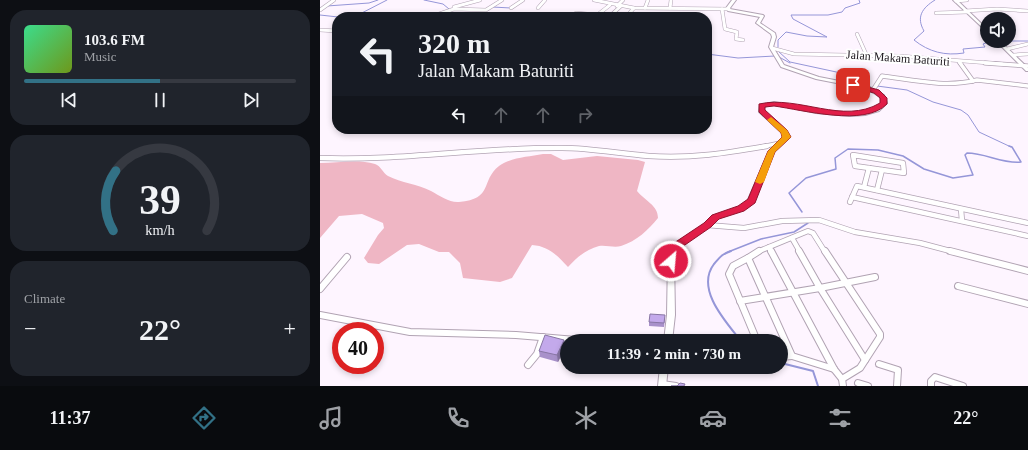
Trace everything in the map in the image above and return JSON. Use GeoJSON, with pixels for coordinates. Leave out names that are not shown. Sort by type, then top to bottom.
{"type":"FeatureCollection","features":[{"type":"Feature","properties":{"kind":"street"},"geometry":{"type":"LineString","coordinates":[[320,10],[334,0]]}},
{"type":"Feature","properties":{"kind":"street"},"geometry":{"type":"LineString","coordinates":[[443,12],[480,0]]}},
{"type":"Feature","properties":{"kind":"street"},"geometry":{"type":"LineString","coordinates":[[451,9],[485,10],[502,0]]}},
{"type":"Feature","properties":{"kind":"street"},"geometry":{"type":"LineString","coordinates":[[511,8],[523,0]]}},
{"type":"Feature","properties":{"kind":"street"},"geometry":{"type":"LineString","coordinates":[[538,8],[545,0]]}},
{"type":"Feature","properties":{"kind":"street"},"geometry":{"type":"LineString","coordinates":[[594,0],[610,5],[634,8],[728,9],[761,16],[759,23],[772,31],[774,35],[772,48],[783,67],[818,78],[873,90],[884,98],[884,104],[876,110],[860,114],[837,114],[774,103],[763,105],[760,108],[761,111],[787,134],[786,139],[772,151],[750,203],[741,208],[720,214],[678,245],[673,252],[671,315],[669,334]]}},
{"type":"Feature","properties":{"kind":"street"},"geometry":{"type":"LineString","coordinates":[[617,6],[624,0]]}},
{"type":"Feature","properties":{"kind":"street"},"geometry":{"type":"LineString","coordinates":[[645,8],[648,0]]}},
{"type":"Feature","properties":{"kind":"street"},"geometry":{"type":"LineString","coordinates":[[670,8],[671,0]]}},
{"type":"Feature","properties":{"kind":"street"},"geometry":{"type":"LineString","coordinates":[[728,9],[734,0]]}},
{"type":"Feature","properties":{"kind":"street"},"geometry":{"type":"LineString","coordinates":[[956,0],[967,0]]}},
{"type":"Feature","properties":{"kind":"street"},"geometry":{"type":"LineString","coordinates":[[956,0],[966,12],[980,25]]}},
{"type":"Feature","properties":{"kind":"street"},"geometry":{"type":"LineString","coordinates":[[601,12],[610,5]]}},
{"type":"Feature","properties":{"kind":"street"},"geometry":{"type":"LineString","coordinates":[[614,12],[621,6]]}},
{"type":"Feature","properties":{"kind":"street"},"geometry":{"type":"LineString","coordinates":[[630,12],[634,8]]}},
{"type":"Feature","properties":{"kind":"street"},"geometry":{"type":"LineString","coordinates":[[722,9],[725,29],[737,32],[736,39],[744,40]]}},
{"type":"Feature","properties":{"kind":"street"},"geometry":{"type":"LineString","coordinates":[[936,13],[997,9],[1028,11]]}},
{"type":"Feature","properties":{"kind":"street"},"geometry":{"type":"LineString","coordinates":[[320,30],[332,31]]}},
{"type":"Feature","properties":{"kind":"street"},"geometry":{"type":"LineString","coordinates":[[857,34],[866,54]]}},
{"type":"Feature","properties":{"kind":"street"},"geometry":{"type":"LineString","coordinates":[[1007,49],[1028,44]]}},
{"type":"Feature","properties":{"kind":"street"},"geometry":{"type":"LineString","coordinates":[[1022,46],[1028,49]]}},
{"type":"Feature","properties":{"kind":"street","name":"Jalan Makam Baturiti"},"geometry":{"type":"LineString","coordinates":[[772,48],[794,54],[866,54],[1026,66]]}},
{"type":"Feature","properties":{"kind":"street"},"geometry":{"type":"LineString","coordinates":[[1007,49],[1026,66],[1028,70]]}},
{"type":"Feature","properties":{"kind":"street"},"geometry":{"type":"LineString","coordinates":[[1014,55],[1028,54]]}},
{"type":"Feature","properties":{"kind":"street"},"geometry":{"type":"LineString","coordinates":[[960,62],[973,81]]}},
{"type":"Feature","properties":{"kind":"street"},"geometry":{"type":"LineString","coordinates":[[873,90],[875,83],[881,76],[924,82],[999,81],[1028,86]]}},
{"type":"Feature","properties":{"kind":"street"},"geometry":{"type":"LineString","coordinates":[[320,158],[346,159],[453,152],[562,148],[597,150],[649,156],[692,157],[716,155],[780,143]]}},
{"type":"Feature","properties":{"kind":"street"},"geometry":{"type":"LineString","coordinates":[[854,155],[904,163],[904,174],[882,170],[869,168],[855,166],[854,155]]}},
{"type":"Feature","properties":{"kind":"street"},"geometry":{"type":"LineString","coordinates":[[864,187],[869,168]]}},
{"type":"Feature","properties":{"kind":"street"},"geometry":{"type":"LineString","coordinates":[[877,190],[882,170]]}},
{"type":"Feature","properties":{"kind":"street"},"geometry":{"type":"LineString","coordinates":[[1028,223],[857,186],[851,200],[962,221],[1028,236]]}},
{"type":"Feature","properties":{"kind":"street"},"geometry":{"type":"LineString","coordinates":[[961,209],[962,221]]}},
{"type":"Feature","properties":{"kind":"street"},"geometry":{"type":"LineString","coordinates":[[707,225],[716,227],[744,228],[782,220],[819,220],[855,232],[913,242],[1028,272]]}},
{"type":"Feature","properties":{"kind":"street"},"geometry":{"type":"LineString","coordinates":[[755,334],[729,274],[733,266],[776,242],[792,238],[808,231],[812,232],[880,334],[880,337],[860,368],[842,379]]}},
{"type":"Feature","properties":{"kind":"street"},"geometry":{"type":"LineString","coordinates":[[792,238],[820,288],[864,360]]}},
{"type":"Feature","properties":{"kind":"street"},"geometry":{"type":"LineString","coordinates":[[769,247],[834,369],[842,379],[843,386]]}},
{"type":"Feature","properties":{"kind":"street"},"geometry":{"type":"LineString","coordinates":[[320,289],[347,257]]}},
{"type":"Feature","properties":{"kind":"street"},"geometry":{"type":"LineString","coordinates":[[748,258],[792,356]]}},
{"type":"Feature","properties":{"kind":"street"},"geometry":{"type":"LineString","coordinates":[[740,301],[820,288],[875,277]]}},
{"type":"Feature","properties":{"kind":"street"},"geometry":{"type":"LineString","coordinates":[[958,286],[1028,304]]}},
{"type":"Feature","properties":{"kind":"street"},"geometry":{"type":"LineString","coordinates":[[320,315],[410,332],[560,339]]}},
{"type":"Feature","properties":{"kind":"street"},"geometry":{"type":"LineString","coordinates":[[528,365],[536,354],[543,337]]}},
{"type":"Feature","properties":{"kind":"street"},"geometry":{"type":"LineString","coordinates":[[788,356],[792,356],[834,369]]}},
{"type":"Feature","properties":{"kind":"street"},"geometry":{"type":"LineString","coordinates":[[879,364],[899,368],[897,386]]}},
{"type":"Feature","properties":{"kind":"street"},"geometry":{"type":"LineString","coordinates":[[663,374],[662,385],[676,386]]}},
{"type":"Feature","properties":{"kind":"street"},"geometry":{"type":"LineString","coordinates":[[931,386],[931,381],[935,378],[963,386]]}},
{"type":"Feature","properties":{"kind":"street"},"geometry":{"type":"LineString","coordinates":[[858,383],[868,386]]}},
{"type":"Feature","properties":{"kind":"shaded area"},"geometry":{"type":"Polygon","coordinates":[[[551,154],[563,160],[597,156],[645,162],[637,191],[653,206],[656,210],[658,218],[646,231],[627,244],[618,247],[595,247],[582,254],[568,267],[548,249],[532,245],[512,278],[500,282],[463,278],[460,263],[449,252],[439,252],[419,244],[407,245],[379,264],[368,263],[364,258],[384,228],[383,223],[362,214],[339,216],[320,238],[320,163],[355,161],[375,164],[379,166],[388,176],[426,189],[449,200],[459,202],[470,200],[482,193],[493,172],[504,163],[520,158],[551,154]]]}},
{"type":"Feature","properties":{"kind":"building"},"geometry":{"type":"Polygon","coordinates":[[[650,314],[665,315],[664,323],[649,322],[650,314]]]}},
{"type":"Feature","properties":{"kind":"building"},"geometry":{"type":"Polygon","coordinates":[[[545,335],[560,339],[560,349],[557,355],[539,351],[545,335]]]}},
{"type":"Feature","properties":{"kind":"building"},"geometry":{"type":"Polygon","coordinates":[[[680,383],[685,384],[684,386],[677,386],[680,383]]]}},
{"type":"Feature","properties":{"kind":"waterway"},"geometry":{"type":"LineString","coordinates":[[327,6],[369,3],[378,0]]}},
{"type":"Feature","properties":{"kind":"waterway"},"geometry":{"type":"LineString","coordinates":[[364,12],[387,0]]}},
{"type":"Feature","properties":{"kind":"waterway"},"geometry":{"type":"LineString","coordinates":[[424,0],[443,4],[449,9]]}},
{"type":"Feature","properties":{"kind":"waterway"},"geometry":{"type":"LineString","coordinates":[[778,47],[778,40],[786,32],[807,36],[827,37],[793,19],[791,15],[828,15],[842,12],[845,8],[860,3],[859,0]]}},
{"type":"Feature","properties":{"kind":"waterway"},"geometry":{"type":"LineString","coordinates":[[935,0],[927,6],[922,13],[921,21],[924,31],[914,40],[925,48],[950,54],[964,53],[963,49],[980,47]]}},
{"type":"Feature","properties":{"kind":"waterway"},"geometry":{"type":"LineString","coordinates":[[492,7],[511,8]]}},
{"type":"Feature","properties":{"kind":"waterway"},"geometry":{"type":"LineString","coordinates":[[320,15],[332,16]]}},
{"type":"Feature","properties":{"kind":"waterway"},"geometry":{"type":"LineString","coordinates":[[1016,41],[1028,41]]}},
{"type":"Feature","properties":{"kind":"waterway"},"geometry":{"type":"LineString","coordinates":[[778,51],[790,62],[841,73],[869,84]]}},
{"type":"Feature","properties":{"kind":"waterway"},"geometry":{"type":"LineString","coordinates":[[712,55],[738,58],[775,56]]}},
{"type":"Feature","properties":{"kind":"waterway"},"geometry":{"type":"LineString","coordinates":[[779,57],[790,63]]}},
{"type":"Feature","properties":{"kind":"waterway"},"geometry":{"type":"LineString","coordinates":[[877,86],[907,90],[933,102],[961,110],[968,115],[979,132],[1011,147]]}},
{"type":"Feature","properties":{"kind":"waterway"},"geometry":{"type":"LineString","coordinates":[[802,212],[789,193],[806,178],[836,169],[835,158],[848,149],[878,150],[903,156],[924,169],[953,178],[973,175],[965,155],[967,153],[974,153],[1007,161],[1021,162],[1012,147],[1009,146]]}},
{"type":"Feature","properties":{"kind":"waterway"},"geometry":{"type":"LineString","coordinates":[[728,252],[761,239],[794,232],[808,223]]}},
{"type":"Feature","properties":{"kind":"waterway"},"geometry":{"type":"LineString","coordinates":[[728,252],[721,256],[714,264],[709,274],[708,284],[710,294],[715,305],[736,334]]}},
{"type":"Feature","properties":{"kind":"waterway"},"geometry":{"type":"LineString","coordinates":[[788,365],[813,371],[818,386]]}},
{"type":"Feature","properties":{"kind":"slow traffic"},"geometry":{"type":"LineString","coordinates":[[760,182],[772,151],[787,137],[787,134],[771,120]]}},
{"type":"Feature","properties":{"kind":"route"},"geometry":{"type":"LineString","coordinates":[[671,261],[674,249],[707,225],[715,217],[748,205],[752,201],[772,151],[787,137],[787,134],[761,111],[760,108],[764,104],[774,103],[837,114],[865,113],[881,107],[884,104],[884,98],[877,92],[868,88],[853,85]]}}]}
